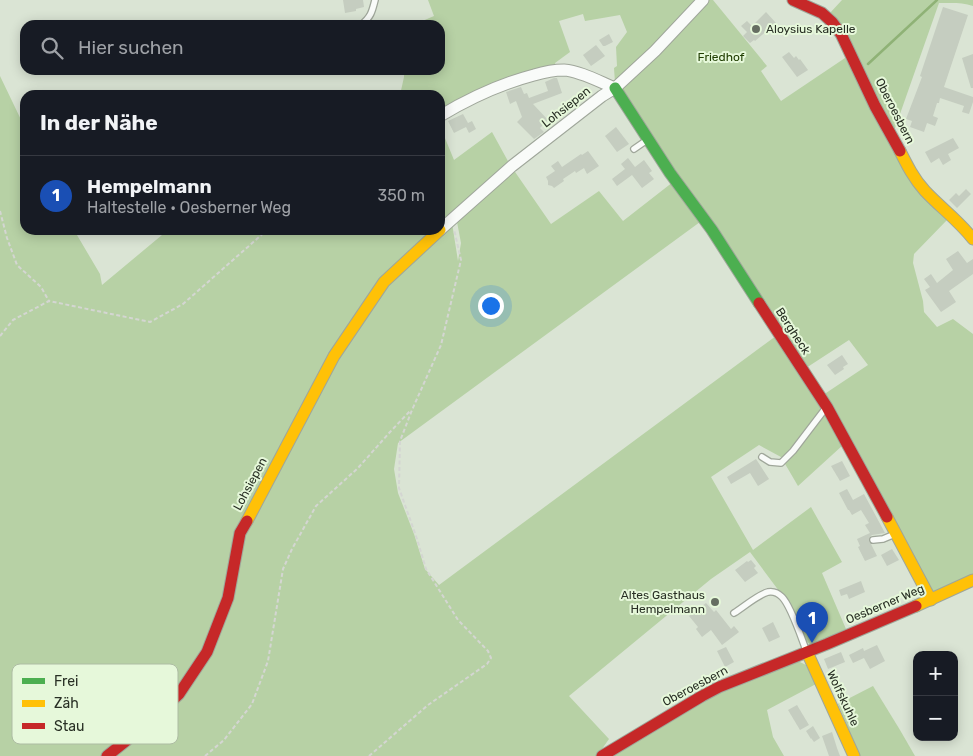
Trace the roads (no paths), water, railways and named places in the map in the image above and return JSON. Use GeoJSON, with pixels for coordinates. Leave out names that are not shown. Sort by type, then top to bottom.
{"type":"FeatureCollection","features":[{"type":"Feature","properties":{"kind":"street","name":"Lohsiepen"},"geometry":{"type":"LineString","coordinates":[[445,225],[512,166],[615,88],[655,51],[703,0]]}},
{"type":"Feature","properties":{"kind":"street","name":"Oberoesbern"},"geometry":{"type":"LineString","coordinates":[[793,0],[822,14],[832,22],[841,34],[875,106],[915,179],[973,239]]}},
{"type":"Feature","properties":{"kind":"street"},"geometry":{"type":"LineString","coordinates":[[445,113],[503,84],[554,70],[567,70],[615,88]]}},
{"type":"Feature","properties":{"kind":"street","name":"Bergheck"},"geometry":{"type":"LineString","coordinates":[[615,88],[670,173],[712,230],[827,407],[931,600]]}},
{"type":"Feature","properties":{"kind":"street","name":"Lohsiepen"},"geometry":{"type":"LineString","coordinates":[[178,695],[207,652],[228,598],[240,533],[334,356],[384,282],[435,235]]}},
{"type":"Feature","properties":{"kind":"street","name":"Oesberner Weg"},"geometry":{"type":"LineString","coordinates":[[807,652],[931,600],[973,580]]}},
{"type":"Feature","properties":{"kind":"street","name":"Oberoesbern"},"geometry":{"type":"LineString","coordinates":[[602,756],[677,710],[719,687],[807,652]]}},
{"type":"Feature","properties":{"kind":"street","name":"Wolfskuhle"},"geometry":{"type":"LineString","coordinates":[[807,652],[854,756]]}},
{"type":"Feature","properties":{"kind":"street","name":"Lohsiepen"},"geometry":{"type":"LineString","coordinates":[[107,756],[122,744]]}},
{"type":"Feature","properties":{"kind":"lane"},"geometry":{"type":"LineString","coordinates":[[367,20],[372,14],[375,0]]}},
{"type":"Feature","properties":{"kind":"lane"},"geometry":{"type":"LineString","coordinates":[[634,149],[648,139]]}},
{"type":"Feature","properties":{"kind":"lane"},"geometry":{"type":"LineString","coordinates":[[762,457],[770,462],[780,463],[827,407]]}},
{"type":"Feature","properties":{"kind":"lane"},"geometry":{"type":"LineString","coordinates":[[873,540],[883,539],[896,533]]}},
{"type":"Feature","properties":{"kind":"lane"},"geometry":{"type":"LineString","coordinates":[[734,613],[763,594],[770,592],[778,593],[783,598],[807,652]]}},
{"type":"Feature","properties":{"kind":"waterway"},"geometry":{"type":"LineString","coordinates":[[868,64],[937,0]]}},
{"type":"Feature","properties":{"kind":"place","name":"Aloysius Kapelle"},"geometry":{"type":"Point","coordinates":[756,29]}},
{"type":"Feature","properties":{"kind":"place","name":"Altes Gasthaus Hempelmann"},"geometry":{"type":"Point","coordinates":[715,602]}},
{"type":"Feature","properties":{"kind":"place","name":"Hempelmann"},"geometry":{"type":"Point","coordinates":[812,643]}},
{"type":"Feature","properties":{"kind":"park label","name":"Friedhof"},"geometry":{"type":"Point","coordinates":[721,57]}}]}
